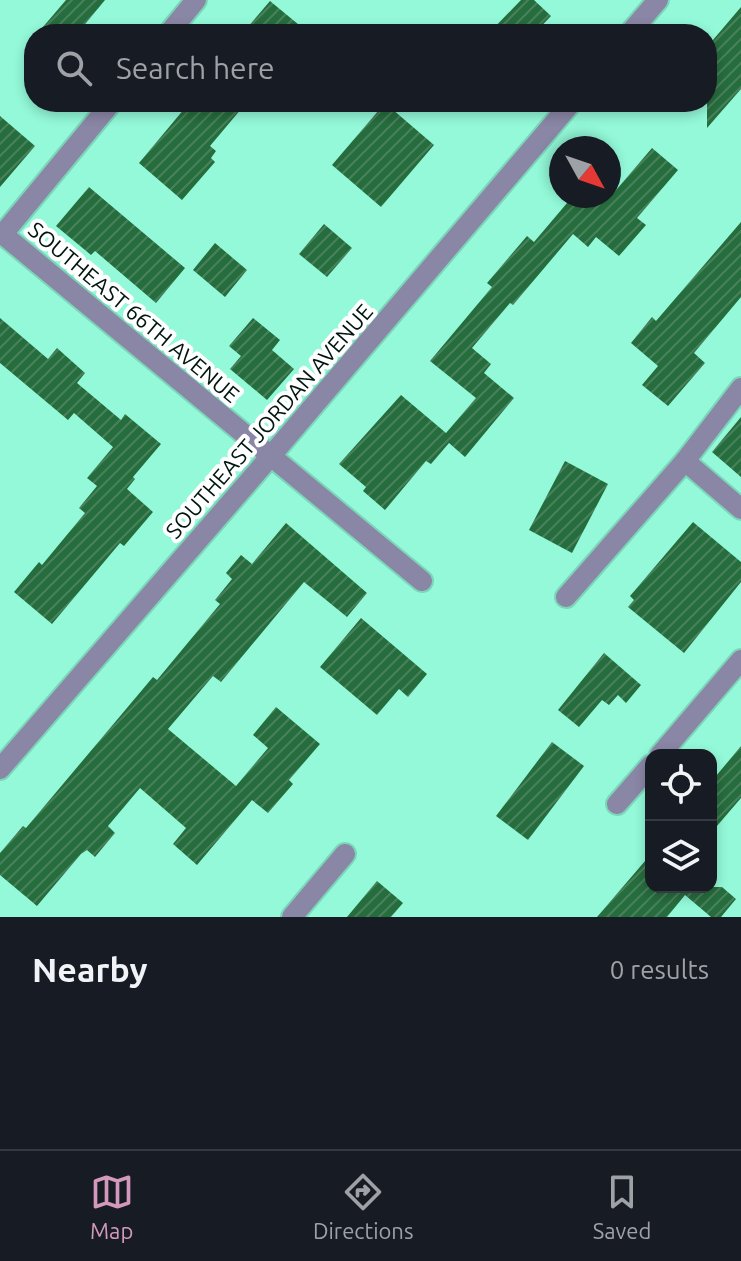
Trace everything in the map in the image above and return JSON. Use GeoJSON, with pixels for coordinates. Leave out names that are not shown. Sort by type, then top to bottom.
{"type":"FeatureCollection","features":[{"type":"Feature","properties":{"kind":"street"},"geometry":{"type":"LineString","coordinates":[[176,24],[196,0]]}},
{"type":"Feature","properties":{"kind":"street"},"geometry":{"type":"LineString","coordinates":[[638,24],[658,0]]}},
{"type":"Feature","properties":{"kind":"street"},"geometry":{"type":"LineString","coordinates":[[1,233],[104,112]]}},
{"type":"Feature","properties":{"kind":"street","name":"SOUTHEAST JORDAN AVENUE"},"geometry":{"type":"LineString","coordinates":[[0,769],[563,112]]}},
{"type":"Feature","properties":{"kind":"street","name":"SOUTHEAST 66TH AVENUE"},"geometry":{"type":"LineString","coordinates":[[1,233],[422,581]]}},
{"type":"Feature","properties":{"kind":"street"},"geometry":{"type":"LineString","coordinates":[[566,597],[685,461],[741,388]]}},
{"type":"Feature","properties":{"kind":"street"},"geometry":{"type":"LineString","coordinates":[[685,461],[741,509]]}},
{"type":"Feature","properties":{"kind":"street"},"geometry":{"type":"LineString","coordinates":[[665,749],[741,660]]}},
{"type":"Feature","properties":{"kind":"street"},"geometry":{"type":"LineString","coordinates":[[617,804],[645,772]]}},
{"type":"Feature","properties":{"kind":"street"},"geometry":{"type":"LineString","coordinates":[[292,917],[345,854]]}},
{"type":"Feature","properties":{"kind":"building"},"geometry":{"type":"Polygon","coordinates":[[[66,0],[105,0],[85,24],[46,24],[66,0]]]}},
{"type":"Feature","properties":{"kind":"building"},"geometry":{"type":"Polygon","coordinates":[[[521,0],[534,0],[551,16],[543,24],[498,24],[521,0]]]}},
{"type":"Feature","properties":{"kind":"building"},"geometry":{"type":"Polygon","coordinates":[[[270,1],[298,24],[250,24],[270,1]]]}},
{"type":"Feature","properties":{"kind":"building"},"geometry":{"type":"Polygon","coordinates":[[[741,7],[741,89],[707,128],[707,112],[717,112],[717,35],[741,7]]]}},
{"type":"Feature","properties":{"kind":"building"},"geometry":{"type":"Polygon","coordinates":[[[182,112],[239,112],[210,146],[216,151],[211,158],[215,162],[182,200],[139,163],[182,112]]]}},
{"type":"Feature","properties":{"kind":"building"},"geometry":{"type":"Polygon","coordinates":[[[377,112],[396,112],[434,145],[381,207],[332,165],[377,112]]]}},
{"type":"Feature","properties":{"kind":"building"},"geometry":{"type":"Polygon","coordinates":[[[0,116],[35,146],[0,187],[0,116]]]}},
{"type":"Feature","properties":{"kind":"building"},"geometry":{"type":"Polygon","coordinates":[[[652,148],[678,170],[637,218],[646,225],[619,256],[596,237],[588,247],[573,234],[513,305],[510,303],[472,348],[491,364],[484,373],[514,398],[465,457],[449,443],[431,464],[426,461],[385,510],[363,491],[366,487],[339,464],[401,395],[446,433],[476,398],[430,361],[492,287],[487,283],[527,236],[534,242],[563,208],[621,208],[621,184],[652,148]]]}},
{"type":"Feature","properties":{"kind":"building"},"geometry":{"type":"Polygon","coordinates":[[[89,187],[185,268],[156,303],[95,251],[91,255],[56,226],[89,187]]]}},
{"type":"Feature","properties":{"kind":"building"},"geometry":{"type":"Polygon","coordinates":[[[741,222],[741,297],[694,353],[705,363],[668,406],[642,385],[658,366],[631,343],[652,317],[656,321],[741,222]]]}},
{"type":"Feature","properties":{"kind":"building"},"geometry":{"type":"Polygon","coordinates":[[[324,224],[352,248],[327,277],[299,254],[324,224]]]}},
{"type":"Feature","properties":{"kind":"building"},"geometry":{"type":"Polygon","coordinates":[[[215,243],[247,270],[225,297],[193,270],[215,243]]]}},
{"type":"Feature","properties":{"kind":"building"},"geometry":{"type":"Polygon","coordinates":[[[0,318],[48,359],[57,348],[85,373],[77,383],[121,420],[125,414],[161,444],[133,477],[135,479],[127,489],[153,512],[124,546],[120,543],[52,624],[14,592],[39,562],[42,565],[85,513],[79,508],[97,486],[87,478],[113,447],[74,413],[68,420],[0,363],[0,318]]]}},
{"type":"Feature","properties":{"kind":"building"},"geometry":{"type":"Polygon","coordinates":[[[253,318],[280,340],[272,350],[294,369],[267,400],[230,369],[241,356],[229,346],[253,318]]]}},
{"type":"Feature","properties":{"kind":"building"},"geometry":{"type":"Polygon","coordinates":[[[741,417],[741,477],[712,452],[741,417]]]}},
{"type":"Feature","properties":{"kind":"building"},"geometry":{"type":"Polygon","coordinates":[[[565,461],[608,484],[572,553],[529,530],[565,461]]]}},
{"type":"Feature","properties":{"kind":"building"},"geometry":{"type":"Polygon","coordinates":[[[693,522],[741,562],[741,582],[684,653],[628,607],[634,600],[630,596],[693,522]]]}},
{"type":"Feature","properties":{"kind":"building"},"geometry":{"type":"Polygon","coordinates":[[[286,523],[367,593],[347,617],[304,582],[221,682],[213,676],[168,729],[236,786],[268,748],[253,735],[276,707],[320,744],[289,780],[293,784],[268,813],[252,800],[197,865],[173,844],[186,828],[140,788],[108,826],[115,833],[95,857],[87,850],[81,854],[37,906],[0,875],[0,853],[23,826],[26,828],[153,677],[157,680],[220,604],[215,600],[232,579],[226,573],[241,555],[252,564],[286,523]]]}},
{"type":"Feature","properties":{"kind":"building"},"geometry":{"type":"Polygon","coordinates":[[[361,618],[427,674],[408,697],[399,689],[377,715],[320,667],[361,618]]]}},
{"type":"Feature","properties":{"kind":"building"},"geometry":{"type":"Polygon","coordinates":[[[604,653],[641,685],[626,703],[618,695],[609,705],[602,700],[579,727],[558,710],[604,653]]]}},
{"type":"Feature","properties":{"kind":"building"},"geometry":{"type":"Polygon","coordinates":[[[552,742],[584,766],[528,840],[496,816],[552,742]]]}},
{"type":"Feature","properties":{"kind":"building"},"geometry":{"type":"Polygon","coordinates":[[[741,746],[741,798],[717,826],[717,821],[717,775],[741,746]]]}},
{"type":"Feature","properties":{"kind":"building"},"geometry":{"type":"Polygon","coordinates":[[[645,861],[645,893],[717,893],[717,887],[722,887],[736,899],[721,917],[711,917],[685,895],[667,917],[597,917],[645,861]]]}},
{"type":"Feature","properties":{"kind":"building"},"geometry":{"type":"Polygon","coordinates":[[[377,881],[403,903],[391,917],[347,917],[377,881]]]}}]}
